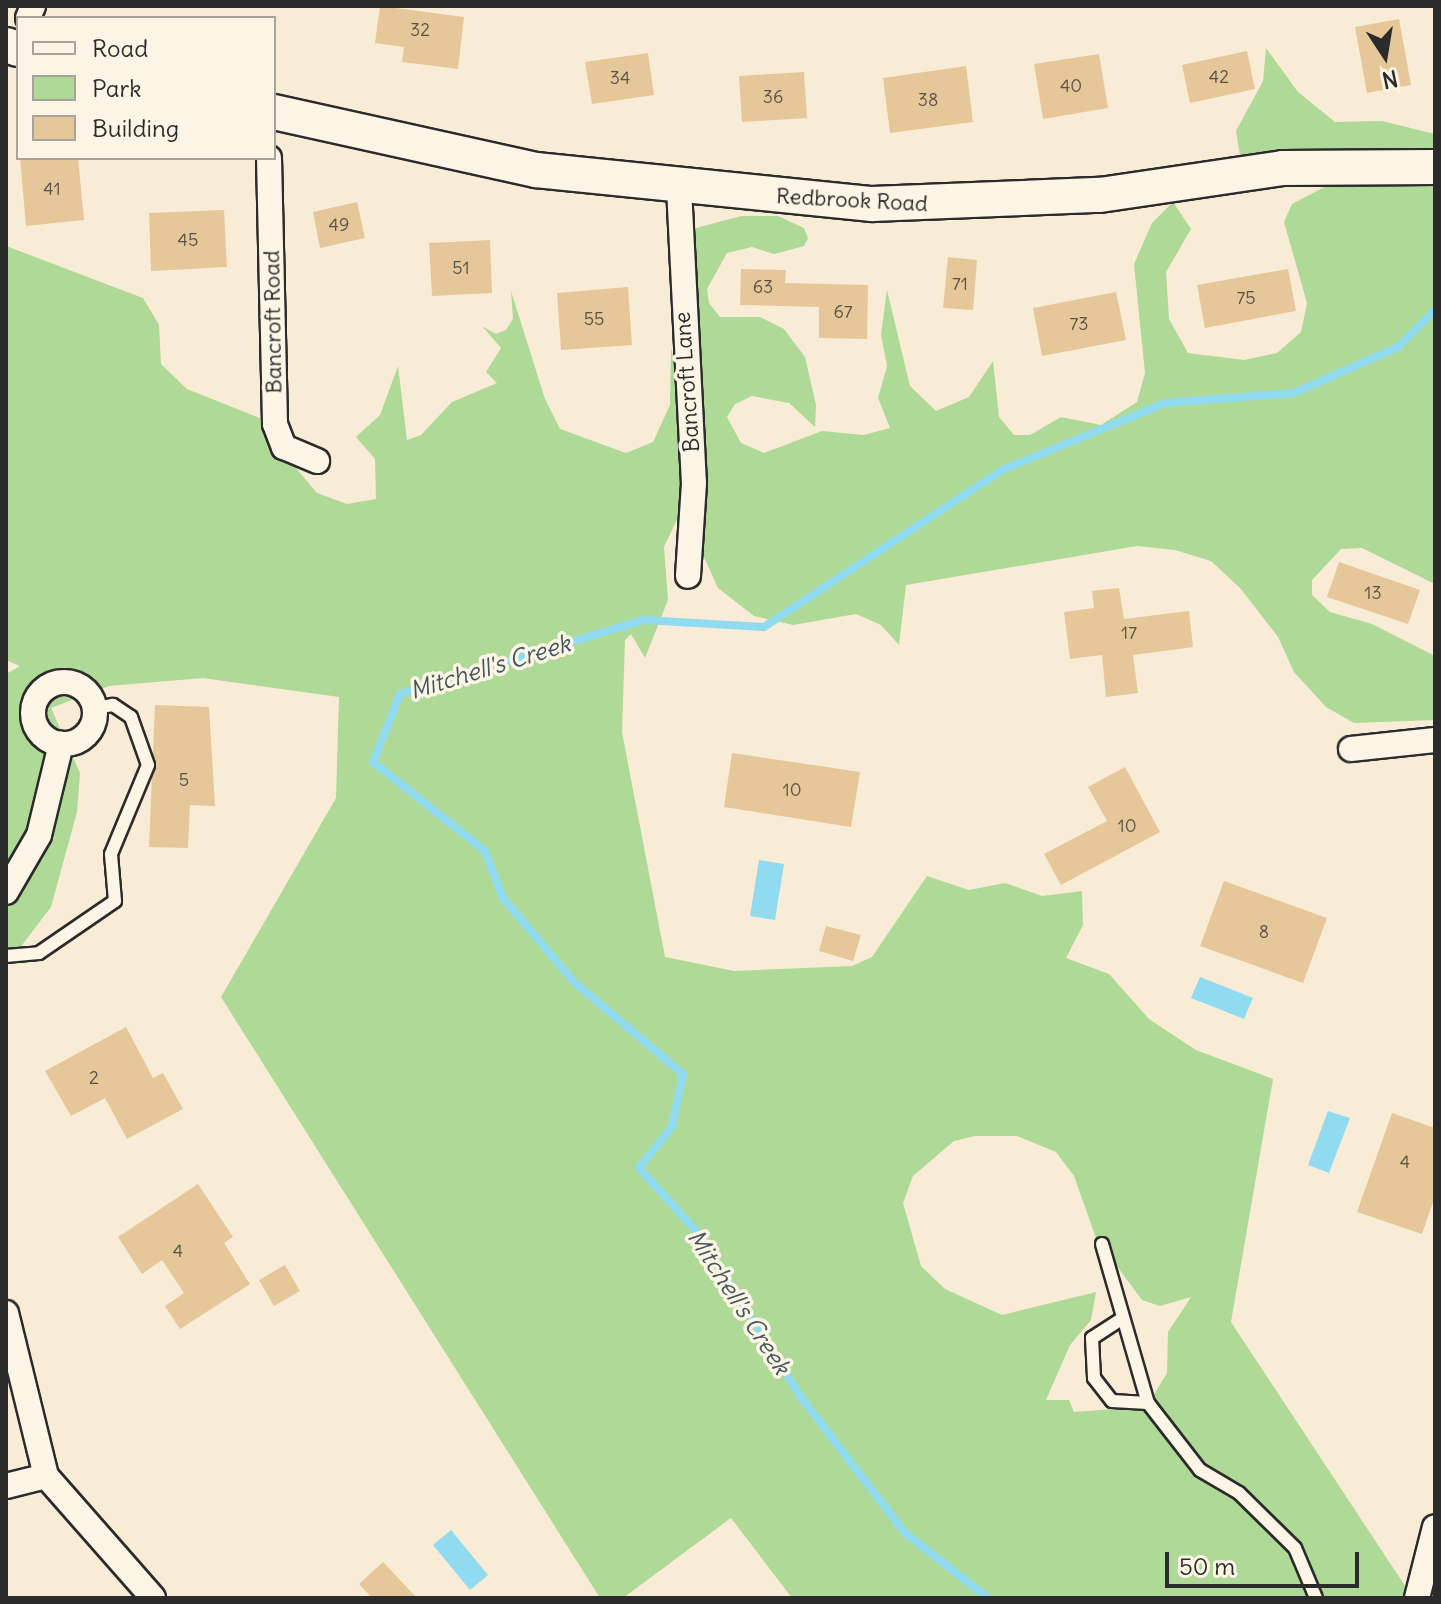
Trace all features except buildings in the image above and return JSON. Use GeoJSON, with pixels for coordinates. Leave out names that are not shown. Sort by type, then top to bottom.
{"type":"FeatureCollection","features":[{"type":"Feature","properties":{"kind":"main road","name":"Redbrook Road"},"geometry":{"type":"LineString","coordinates":[[276,112],[536,170],[679,188],[951,205],[1100,195],[1283,168],[1435,167]]}},
{"type":"Feature","properties":{"kind":"street","name":"Bancroft Road"},"geometry":{"type":"LineString","coordinates":[[269,160],[275,424],[284,447],[317,461]]}},
{"type":"Feature","properties":{"kind":"street","name":"Bancroft Lane"},"geometry":{"type":"LineString","coordinates":[[679,188],[694,483],[688,576]]}},
{"type":"Feature","properties":{"kind":"street"},"geometry":{"type":"LineString","coordinates":[[67,682],[86,691],[95,708],[87,735],[61,744],[35,726],[39,695],[67,682]]}},
{"type":"Feature","properties":{"kind":"street"},"geometry":{"type":"LineString","coordinates":[[1351,749],[1435,740]]}},
{"type":"Feature","properties":{"kind":"street"},"geometry":{"type":"LineString","coordinates":[[6,892],[39,835],[61,744]]}},
{"type":"Feature","properties":{"kind":"street"},"geometry":{"type":"LineString","coordinates":[[7,1323],[46,1476],[153,1598]]}},
{"type":"Feature","properties":{"kind":"street"},"geometry":{"type":"LineString","coordinates":[[6,1486],[46,1476]]}},
{"type":"Feature","properties":{"kind":"street"},"geometry":{"type":"LineString","coordinates":[[1417,1598],[1435,1527]]}},
{"type":"Feature","properties":{"kind":"lane"},"geometry":{"type":"LineString","coordinates":[[6,956],[39,953],[115,901],[111,854],[148,765],[143,738],[131,717],[113,705],[95,708]]}},
{"type":"Feature","properties":{"kind":"lane"},"geometry":{"type":"LineString","coordinates":[[1102,1244],[1148,1403],[1200,1470],[1239,1493],[1295,1548],[1316,1598]]}},
{"type":"Feature","properties":{"kind":"lane"},"geometry":{"type":"LineString","coordinates":[[1123,1318],[1092,1338],[1094,1378],[1112,1401],[1148,1403]]}},
{"type":"Feature","properties":{"kind":"green space"},"geometry":{"type":"Polygon","coordinates":[[[1266,48],[1298,92],[1335,122],[1382,121],[1435,134],[1435,584],[1362,548],[1341,549],[1312,580],[1312,595],[1330,612],[1372,624],[1435,656],[1435,720],[1354,723],[1326,707],[1294,672],[1278,637],[1241,589],[1211,561],[1175,550],[1137,546],[906,585],[899,645],[881,625],[856,614],[793,625],[754,616],[718,588],[682,509],[664,547],[668,600],[645,658],[631,634],[625,640],[622,732],[665,957],[734,971],[852,966],[872,957],[927,876],[969,890],[1005,883],[1042,896],[1082,891],[1083,925],[1066,958],[1109,974],[1149,1019],[1196,1050],[1273,1079],[1231,1322],[1413,1598],[792,1598],[731,1518],[623,1598],[600,1598],[221,997],[336,798],[339,697],[203,678],[109,686],[51,708],[80,773],[77,812],[51,907],[6,966],[6,674],[20,666],[6,660],[6,246],[143,298],[159,325],[161,364],[187,389],[275,424],[281,450],[317,493],[347,504],[376,499],[375,459],[356,437],[380,415],[398,366],[407,440],[421,435],[452,402],[497,383],[486,372],[501,348],[482,326],[496,334],[506,330],[513,319],[511,291],[545,399],[560,429],[626,453],[653,442],[670,405],[671,348],[692,432],[703,418],[702,375],[688,307],[696,228],[741,216],[778,216],[804,228],[808,238],[804,246],[774,254],[752,247],[727,253],[707,289],[709,303],[720,317],[760,317],[784,329],[805,357],[816,405],[815,427],[789,403],[752,396],[735,404],[727,417],[741,443],[764,453],[822,431],[864,435],[890,428],[878,398],[887,366],[881,335],[887,290],[910,386],[936,411],[969,397],[993,361],[999,417],[1014,435],[1030,435],[1061,417],[1101,425],[1137,402],[1145,373],[1134,264],[1152,223],[1173,202],[1191,229],[1166,272],[1169,319],[1188,353],[1244,360],[1277,353],[1301,332],[1307,303],[1284,222],[1292,204],[1332,183],[1240,156],[1236,131],[1263,81],[1266,48]],[[975,1136],[954,1141],[913,1176],[903,1203],[921,1266],[945,1289],[1002,1315],[1096,1292],[1091,1320],[1070,1345],[1046,1400],[1069,1400],[1074,1412],[1127,1408],[1152,1398],[1167,1373],[1168,1332],[1191,1297],[1160,1306],[1142,1300],[1096,1238],[1074,1176],[1056,1152],[1017,1136],[975,1136]]]}},
{"type":"Feature","properties":{"kind":"water"},"geometry":{"type":"Polygon","coordinates":[[[759,860],[784,864],[775,920],[750,916],[759,860]]]}},
{"type":"Feature","properties":{"kind":"water"},"geometry":{"type":"Polygon","coordinates":[[[1200,977],[1253,998],[1244,1019],[1191,998],[1200,977]]]}},
{"type":"Feature","properties":{"kind":"water"},"geometry":{"type":"Polygon","coordinates":[[[1328,1111],[1350,1118],[1329,1173],[1308,1165],[1328,1111]]]}},
{"type":"Feature","properties":{"kind":"water"},"geometry":{"type":"Polygon","coordinates":[[[451,1530],[488,1575],[470,1590],[433,1545],[451,1530]]]}},
{"type":"Feature","properties":{"kind":"waterway","name":"Mitchell's Creek"},"geometry":{"type":"LineString","coordinates":[[988,1598],[905,1533],[802,1399],[698,1233],[639,1168],[672,1127],[683,1074],[574,982],[503,898],[485,851],[373,762],[400,694],[644,620],[764,627],[1002,470],[1165,403],[1294,393],[1398,347],[1435,310]]}}]}
